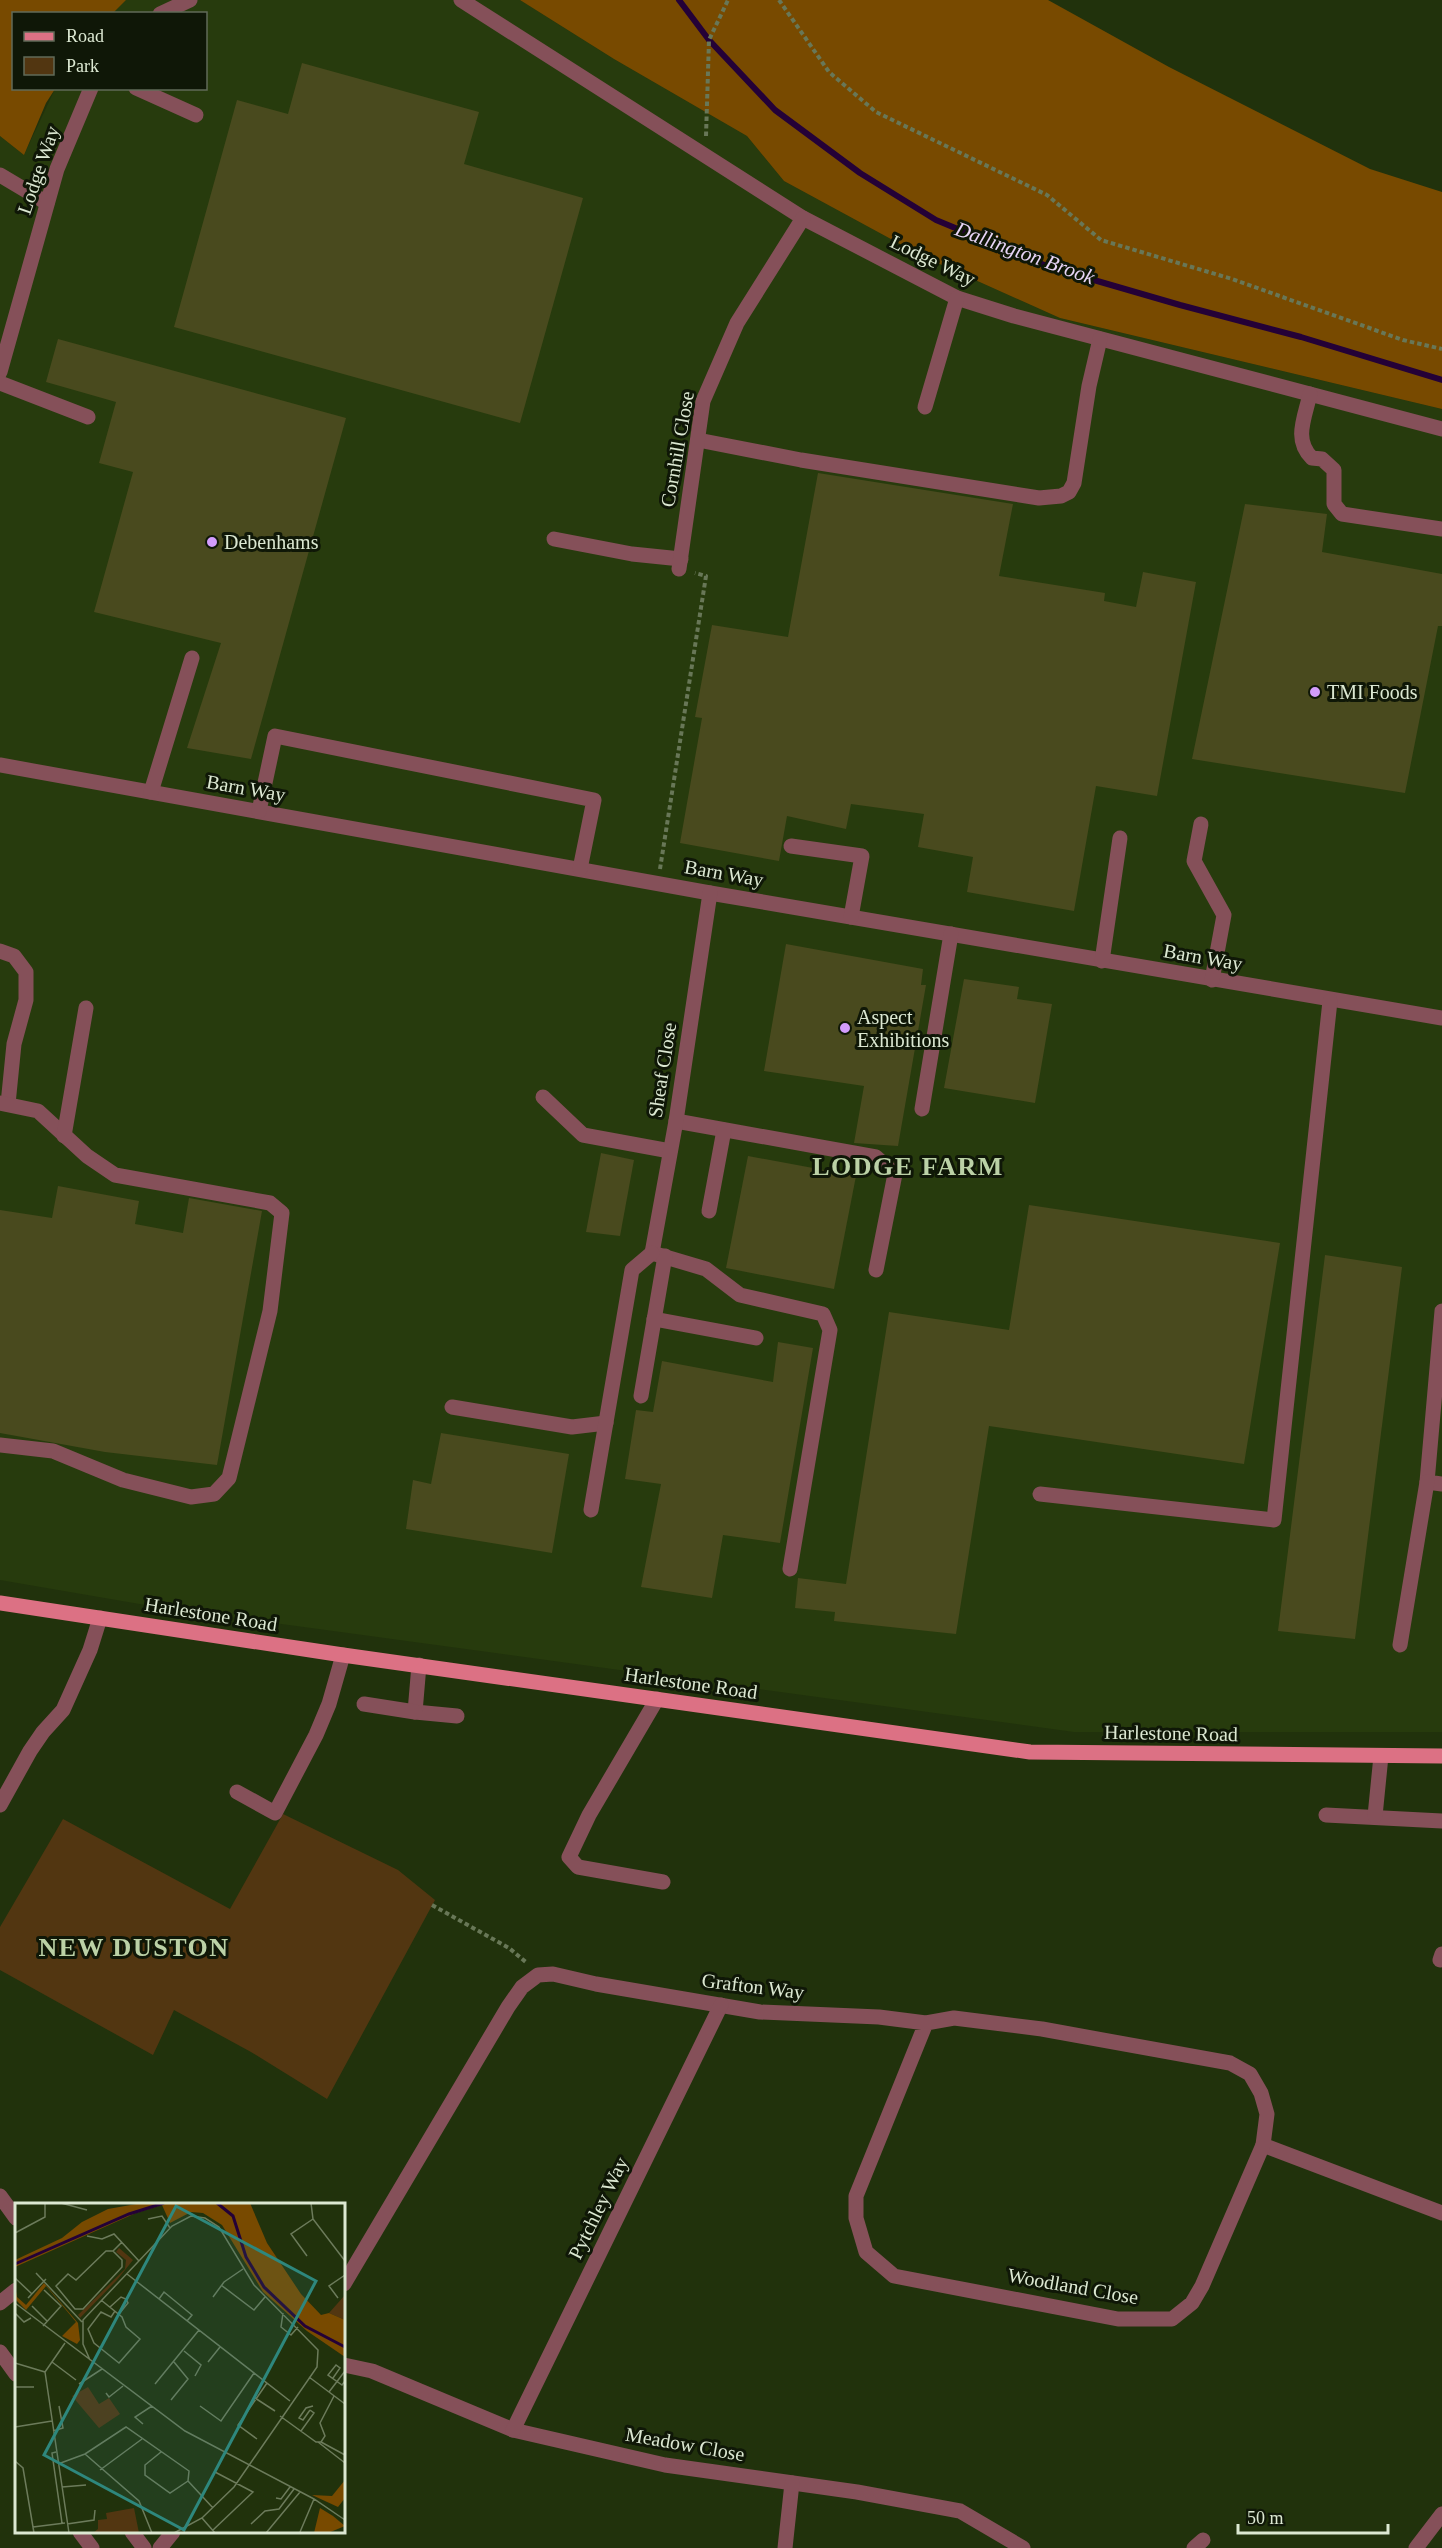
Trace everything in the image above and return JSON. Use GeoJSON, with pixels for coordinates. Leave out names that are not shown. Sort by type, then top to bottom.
{"type":"FeatureCollection","features":[{"type":"Feature","properties":{"kind":"main road","name":"Harlestone Road"},"geometry":{"type":"LineString","coordinates":[[0,1603],[343,1655],[1030,1752],[1442,1756]]}},
{"type":"Feature","properties":{"kind":"street"},"geometry":{"type":"LineString","coordinates":[[164,12],[190,0]]}},
{"type":"Feature","properties":{"kind":"street","name":"Lodge Way"},"geometry":{"type":"LineString","coordinates":[[461,0],[803,218],[957,298],[1100,339],[1442,429]]}},
{"type":"Feature","properties":{"kind":"street","name":"Lodge Way"},"geometry":{"type":"LineString","coordinates":[[0,372],[57,169],[90,90]]}},
{"type":"Feature","properties":{"kind":"street"},"geometry":{"type":"LineString","coordinates":[[140,90],[196,115]]}},
{"type":"Feature","properties":{"kind":"street"},"geometry":{"type":"LineString","coordinates":[[0,174],[47,203]]}},
{"type":"Feature","properties":{"kind":"street","name":"Cornhill Close"},"geometry":{"type":"LineString","coordinates":[[680,564],[703,402],[737,323],[803,218]]}},
{"type":"Feature","properties":{"kind":"street"},"geometry":{"type":"LineString","coordinates":[[926,407],[957,298]]}},
{"type":"Feature","properties":{"kind":"street"},"geometry":{"type":"LineString","coordinates":[[698,440],[1039,498],[1061,496],[1069,492],[1074,483],[1089,386],[1100,339]]}},
{"type":"Feature","properties":{"kind":"street"},"geometry":{"type":"LineString","coordinates":[[0,383],[88,417]]}},
{"type":"Feature","properties":{"kind":"street"},"geometry":{"type":"LineString","coordinates":[[1310,394],[1300,441],[1303,450],[1312,458],[1322,459],[1334,470],[1334,504],[1342,514],[1442,528]]}},
{"type":"Feature","properties":{"kind":"street"},"geometry":{"type":"LineString","coordinates":[[554,539],[680,564]]}},
{"type":"Feature","properties":{"kind":"street"},"geometry":{"type":"LineString","coordinates":[[151,792],[192,658]]}},
{"type":"Feature","properties":{"kind":"street"},"geometry":{"type":"LineString","coordinates":[[260,812],[275,736],[594,800],[580,869]]}},
{"type":"Feature","properties":{"kind":"street","name":"Barn Way"},"geometry":{"type":"LineString","coordinates":[[0,765],[851,917],[1330,1001],[1442,1018]]}},
{"type":"Feature","properties":{"kind":"street"},"geometry":{"type":"LineString","coordinates":[[1201,824],[1194,861],[1224,915],[1212,980]]}},
{"type":"Feature","properties":{"kind":"street"},"geometry":{"type":"LineString","coordinates":[[1102,961],[1120,838]]}},
{"type":"Feature","properties":{"kind":"street"},"geometry":{"type":"LineString","coordinates":[[791,846],[862,856],[851,917]]}},
{"type":"Feature","properties":{"kind":"street","name":"Sheaf Close"},"geometry":{"type":"LineString","coordinates":[[641,1396],[654,1320],[658,1255],[670,1151],[710,892]]}},
{"type":"Feature","properties":{"kind":"street"},"geometry":{"type":"LineString","coordinates":[[922,1109],[951,934]]}},
{"type":"Feature","properties":{"kind":"street"},"geometry":{"type":"LineString","coordinates":[[0,951],[14,956],[26,972],[26,1000],[7,1040],[4,1104],[38,1111],[64,1136],[115,1175],[270,1203],[282,1213],[270,1311],[229,1478],[214,1494],[191,1497],[123,1480],[53,1451],[0,1445]]}},
{"type":"Feature","properties":{"kind":"street"},"geometry":{"type":"LineString","coordinates":[[1040,1494],[1274,1520],[1330,1001]]}},
{"type":"Feature","properties":{"kind":"street"},"geometry":{"type":"LineString","coordinates":[[64,1136],[86,1008]]}},
{"type":"Feature","properties":{"kind":"street"},"geometry":{"type":"LineString","coordinates":[[543,1097],[583,1135],[670,1151]]}},
{"type":"Feature","properties":{"kind":"street"},"geometry":{"type":"LineString","coordinates":[[676,1121],[876,1158],[896,1174],[876,1270]]}},
{"type":"Feature","properties":{"kind":"street"},"geometry":{"type":"LineString","coordinates":[[709,1211],[724,1130]]}},
{"type":"Feature","properties":{"kind":"street"},"geometry":{"type":"LineString","coordinates":[[591,1510],[632,1270],[658,1255],[706,1269],[740,1295],[823,1314],[830,1330],[790,1569]]}},
{"type":"Feature","properties":{"kind":"street"},"geometry":{"type":"LineString","coordinates":[[1400,1645],[1435,1483],[1442,1311]]}},
{"type":"Feature","properties":{"kind":"street"},"geometry":{"type":"LineString","coordinates":[[654,1320],[756,1338]]}},
{"type":"Feature","properties":{"kind":"street"},"geometry":{"type":"LineString","coordinates":[[452,1407],[572,1427],[606,1423]]}},
{"type":"Feature","properties":{"kind":"street"},"geometry":{"type":"LineString","coordinates":[[0,1805],[30,1751],[63,1710],[90,1650],[99,1618]]}},
{"type":"Feature","properties":{"kind":"street"},"geometry":{"type":"LineString","coordinates":[[237,1792],[275,1813],[316,1735],[329,1704],[343,1655]]}},
{"type":"Feature","properties":{"kind":"street"},"geometry":{"type":"LineString","coordinates":[[415,1712],[419,1665]]}},
{"type":"Feature","properties":{"kind":"street"},"geometry":{"type":"LineString","coordinates":[[657,1699],[589,1815],[569,1857],[578,1867],[663,1881]]}},
{"type":"Feature","properties":{"kind":"street"},"geometry":{"type":"LineString","coordinates":[[364,1704],[456,1716]]}},
{"type":"Feature","properties":{"kind":"street"},"geometry":{"type":"LineString","coordinates":[[1375,1816],[1381,1756]]}},
{"type":"Feature","properties":{"kind":"street"},"geometry":{"type":"LineString","coordinates":[[1326,1815],[1442,1821]]}},
{"type":"Feature","properties":{"kind":"street","name":"Grafton Way"},"geometry":{"type":"LineString","coordinates":[[537,1975],[553,1974],[596,1984],[760,2012],[879,2017],[926,2023],[954,2018],[1042,2028],[1230,2063],[1250,2074],[1261,2093],[1267,2114],[1263,2145]]}},
{"type":"Feature","properties":{"kind":"street"},"geometry":{"type":"LineString","coordinates":[[345,2282],[508,2007],[522,1987],[537,1975]]}},
{"type":"Feature","properties":{"kind":"street","name":"Pytchley Way"},"geometry":{"type":"LineString","coordinates":[[513,2430],[721,2005]]}},
{"type":"Feature","properties":{"kind":"street","name":"Woodland Close"},"geometry":{"type":"LineString","coordinates":[[926,2023],[856,2196],[856,2218],[866,2252],[894,2276],[1118,2319],[1172,2319],[1192,2303],[1202,2286],[1263,2145]]}},
{"type":"Feature","properties":{"kind":"street"},"geometry":{"type":"LineString","coordinates":[[1263,2145],[1442,2213]]}},
{"type":"Feature","properties":{"kind":"street"},"geometry":{"type":"LineString","coordinates":[[0,2196],[15,2217]]}},
{"type":"Feature","properties":{"kind":"street"},"geometry":{"type":"LineString","coordinates":[[0,2303],[15,2291]]}},
{"type":"Feature","properties":{"kind":"street"},"geometry":{"type":"LineString","coordinates":[[0,2352],[15,2373]]}},
{"type":"Feature","properties":{"kind":"street","name":"Meadow Close"},"geometry":{"type":"LineString","coordinates":[[345,2365],[372,2371],[513,2430],[665,2465],[858,2492],[960,2511],[1023,2548]]}},
{"type":"Feature","properties":{"kind":"street"},"geometry":{"type":"LineString","coordinates":[[785,2548],[792,2483]]}},
{"type":"Feature","properties":{"kind":"street"},"geometry":{"type":"LineString","coordinates":[[1416,2548],[1442,2514]]}},
{"type":"Feature","properties":{"kind":"street"},"geometry":{"type":"LineString","coordinates":[[81,2533],[92,2548]]}},
{"type":"Feature","properties":{"kind":"street"},"geometry":{"type":"LineString","coordinates":[[133,2533],[144,2548]]}},
{"type":"Feature","properties":{"kind":"street"},"geometry":{"type":"LineString","coordinates":[[160,2548],[172,2533]]}},
{"type":"Feature","properties":{"kind":"path"},"geometry":{"type":"LineString","coordinates":[[709,157],[705,125],[709,40],[728,0]]}},
{"type":"Feature","properties":{"kind":"path"},"geometry":{"type":"LineString","coordinates":[[779,0],[829,72],[876,112],[1047,195],[1101,240],[1232,279],[1403,340],[1442,349]]}},
{"type":"Feature","properties":{"kind":"path"},"geometry":{"type":"LineString","coordinates":[[658,883],[706,576],[680,564]]}},
{"type":"Feature","properties":{"kind":"path"},"geometry":{"type":"LineString","coordinates":[[432,1905],[509,1948],[525,1960],[537,1975]]}},
{"type":"Feature","properties":{"kind":"shaded area"},"geometry":{"type":"Polygon","coordinates":[[[0,0],[126,0],[114,12],[12,12],[12,90],[54,90],[46,103],[24,155],[0,136],[0,0]]]}},
{"type":"Feature","properties":{"kind":"shaded area"},"geometry":{"type":"Polygon","coordinates":[[[126,0],[520,0],[614,59],[747,136],[784,181],[924,257],[1060,318],[1442,409],[1442,1732],[1074,1732],[157,1607],[0,1580],[0,136],[24,155],[55,90],[207,90],[207,12],[114,12],[126,0]]]}},
{"type":"Feature","properties":{"kind":"shaded area"},"geometry":{"type":"Polygon","coordinates":[[[520,0],[1048,0],[1169,67],[1370,169],[1442,192],[1442,409],[1060,318],[924,257],[784,181],[747,136],[614,59],[520,0]]]}},
{"type":"Feature","properties":{"kind":"green space"},"geometry":{"type":"Polygon","coordinates":[[[283,1814],[398,1870],[435,1900],[327,2099],[251,2052],[174,2010],[153,2055],[0,1970],[0,1927],[63,1819],[230,1909],[283,1814]]]}},
{"type":"Feature","properties":{"kind":"building"},"geometry":{"type":"Polygon","coordinates":[[[302,63],[479,112],[464,164],[583,198],[520,423],[174,327],[237,100],[288,114],[302,63]]]}},
{"type":"Feature","properties":{"kind":"building","name":"Debenhams"},"geometry":{"type":"Polygon","coordinates":[[[58,339],[346,418],[251,759],[187,748],[221,643],[94,612],[133,472],[99,463],[116,402],[46,382],[58,339]]]}},
{"type":"Feature","properties":{"kind":"building"},"geometry":{"type":"Polygon","coordinates":[[[818,473],[1013,504],[999,576],[1105,593],[1104,601],[1136,607],[1143,572],[1196,582],[1157,796],[1096,786],[1074,911],[967,892],[973,857],[918,847],[924,814],[851,804],[846,829],[787,816],[779,861],[680,843],[702,718],[695,717],[712,625],[788,637],[818,473]]]}},
{"type":"Feature","properties":{"kind":"building","name":"TMI Foods"},"geometry":{"type":"Polygon","coordinates":[[[1245,504],[1327,514],[1322,552],[1442,574],[1442,626],[1438,626],[1405,793],[1192,759],[1245,504]]]}},
{"type":"Feature","properties":{"kind":"building","name":"Aspect Exhibitions"},"geometry":{"type":"Polygon","coordinates":[[[786,944],[923,969],[921,985],[926,985],[898,1146],[854,1143],[864,1086],[764,1071],[786,944]]]}},
{"type":"Feature","properties":{"kind":"building"},"geometry":{"type":"Polygon","coordinates":[[[964,979],[1019,987],[1017,999],[1052,1004],[1035,1103],[944,1088],[964,979]]]}},
{"type":"Feature","properties":{"kind":"building"},"geometry":{"type":"Polygon","coordinates":[[[601,1153],[634,1160],[620,1236],[586,1232],[601,1153]]]}},
{"type":"Feature","properties":{"kind":"building"},"geometry":{"type":"Polygon","coordinates":[[[748,1156],[856,1176],[834,1289],[726,1268],[748,1156]]]}},
{"type":"Feature","properties":{"kind":"building"},"geometry":{"type":"Polygon","coordinates":[[[58,1186],[139,1201],[135,1224],[183,1233],[189,1198],[262,1211],[217,1465],[105,1452],[0,1433],[0,1210],[52,1218],[58,1186]]]}},
{"type":"Feature","properties":{"kind":"building"},"geometry":{"type":"Polygon","coordinates":[[[1029,1205],[1280,1243],[1244,1464],[989,1426],[956,1634],[834,1621],[835,1612],[795,1608],[798,1578],[846,1584],[889,1312],[1009,1330],[1029,1205]]]}},
{"type":"Feature","properties":{"kind":"building"},"geometry":{"type":"Polygon","coordinates":[[[1325,1255],[1402,1267],[1355,1639],[1278,1631],[1325,1255]]]}},
{"type":"Feature","properties":{"kind":"building"},"geometry":{"type":"Polygon","coordinates":[[[778,1342],[813,1348],[780,1543],[723,1535],[712,1598],[641,1587],[661,1484],[625,1479],[636,1410],[653,1412],[662,1361],[773,1382],[778,1342]]]}},
{"type":"Feature","properties":{"kind":"building"},"geometry":{"type":"Polygon","coordinates":[[[441,1433],[569,1454],[552,1553],[406,1529],[413,1480],[431,1484],[441,1433]]]}},
{"type":"Feature","properties":{"kind":"waterway","name":"Dallington Brook"},"geometry":{"type":"LineString","coordinates":[[679,0],[709,40],[775,110],[860,173],[936,220],[1049,267],[1301,337],[1442,380]]}},
{"type":"Feature","properties":{"kind":"place","name":"Debenhams"},"geometry":{"type":"Point","coordinates":[212,542]}},
{"type":"Feature","properties":{"kind":"place","name":"TMI Foods"},"geometry":{"type":"Point","coordinates":[1315,692]}},
{"type":"Feature","properties":{"kind":"place","name":"Aspect Exhibitions"},"geometry":{"type":"Point","coordinates":[845,1028]}},
{"type":"Feature","properties":{"kind":"district","name":"LODGE FARM"},"geometry":{"type":"Point","coordinates":[908,1166]}},
{"type":"Feature","properties":{"kind":"district","name":"NEW DUSTON"},"geometry":{"type":"Point","coordinates":[134,1947]}}]}
